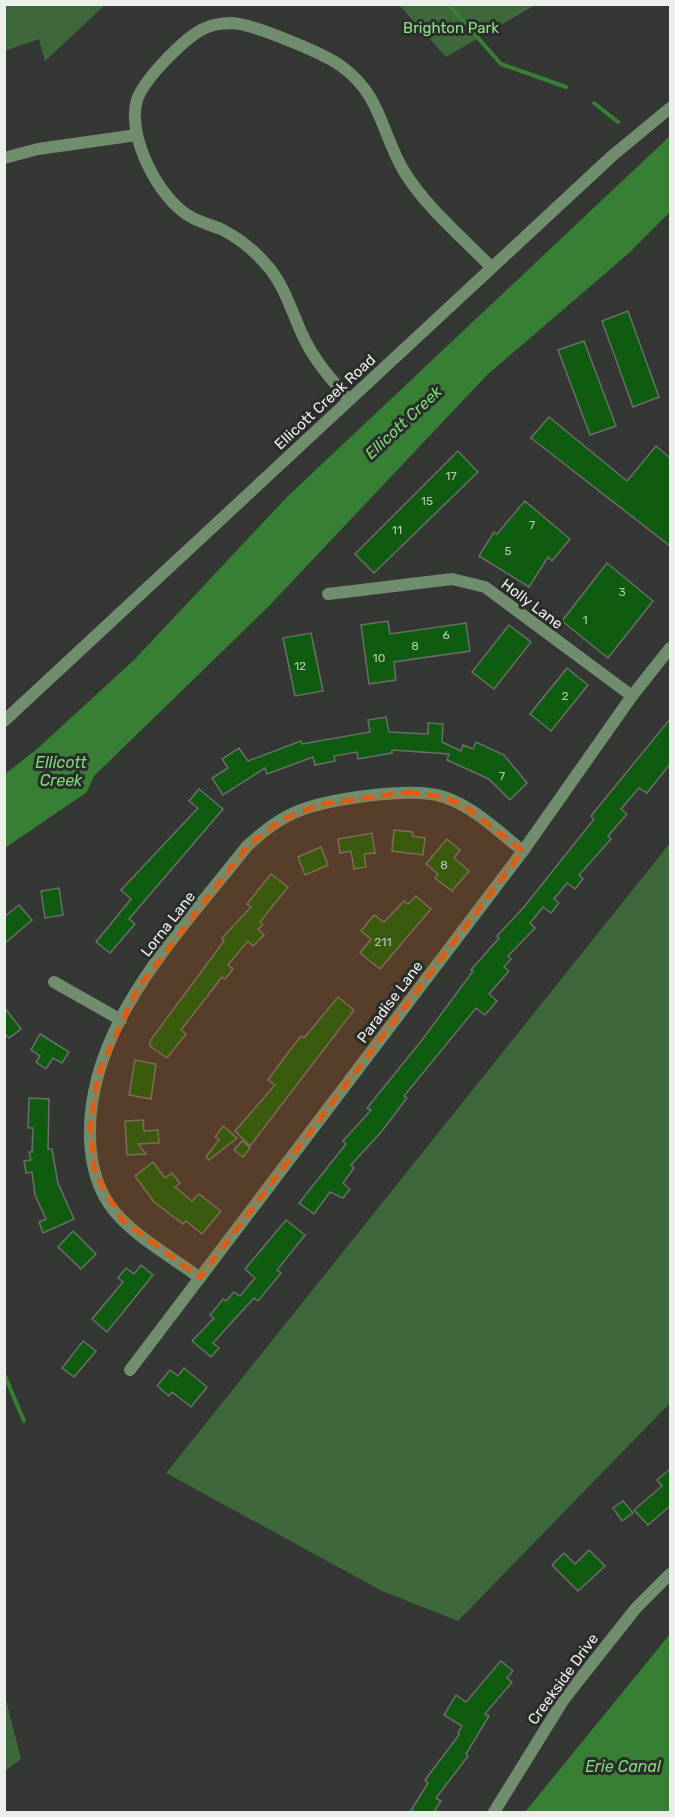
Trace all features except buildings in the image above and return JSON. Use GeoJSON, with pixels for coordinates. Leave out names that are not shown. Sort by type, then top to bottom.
{"type":"FeatureCollection","features":[{"type":"Feature","properties":{"kind":"street"},"geometry":{"type":"LineString","coordinates":[[349,400],[312,354],[282,287],[271,269],[242,242],[222,230],[191,217],[177,205],[154,176],[137,135],[135,110],[145,85],[191,37],[217,25],[246,25],[326,57],[357,79],[381,113],[395,153],[417,189],[491,267]]}},
{"type":"Feature","properties":{"kind":"street","name":"Ellicott Creek Road"},"geometry":{"type":"LineString","coordinates":[[4,721],[491,267],[612,156],[670,108]]}},
{"type":"Feature","properties":{"kind":"street"},"geometry":{"type":"LineString","coordinates":[[4,158],[38,149],[137,135]]}},
{"type":"Feature","properties":{"kind":"street","name":"Holly Lane"},"geometry":{"type":"LineString","coordinates":[[328,594],[452,579],[485,587],[632,696]]}},
{"type":"Feature","properties":{"kind":"street","name":"Paradise Lane"},"geometry":{"type":"LineString","coordinates":[[130,1370],[523,851],[632,696],[670,648]]}},
{"type":"Feature","properties":{"kind":"street","name":"Lorna Lane"},"geometry":{"type":"LineString","coordinates":[[200,1278],[122,1220],[110,1206],[94,1174],[90,1150],[92,1103],[107,1046],[137,989],[248,846],[265,830],[298,811],[332,802],[408,792],[425,792],[444,796],[465,806],[523,851]]}},
{"type":"Feature","properties":{"kind":"street"},"geometry":{"type":"LineString","coordinates":[[54,982],[121,1020]]}},
{"type":"Feature","properties":{"kind":"street","name":"Creekside Drive"},"geometry":{"type":"LineString","coordinates":[[494,1812],[570,1691],[636,1608],[670,1574]]}},
{"type":"Feature","properties":{"kind":"highlighted area"},"geometry":{"type":"Polygon","coordinates":[[[408,792],[444,797],[465,806],[523,851],[200,1278],[122,1220],[95,1174],[90,1127],[98,1074],[137,989],[247,846],[281,820],[320,804],[408,792]]]}},
{"type":"Feature","properties":{"kind":"green space"},"geometry":{"type":"Polygon","coordinates":[[[4,5],[105,5],[45,61],[39,39],[5,51],[4,5]]]}},
{"type":"Feature","properties":{"kind":"green space","name":"Brighton Park"},"geometry":{"type":"Polygon","coordinates":[[[399,5],[535,5],[446,57],[399,5]]]}},
{"type":"Feature","properties":{"kind":"green space"},"geometry":{"type":"Polygon","coordinates":[[[670,843],[670,1403],[458,1621],[382,1591],[166,1473],[670,843]]]}},
{"type":"Feature","properties":{"kind":"green space"},"geometry":{"type":"Polygon","coordinates":[[[4,1692],[21,1759],[5,1771],[4,1771],[4,1692]]]}},
{"type":"Feature","properties":{"kind":"water","name":"Ellicott Creek"},"geometry":{"type":"Polygon","coordinates":[[[670,136],[670,212],[629,253],[487,375],[269,606],[94,776],[87,792],[5,848],[5,774],[37,749],[135,659],[287,497],[670,136]]]}},
{"type":"Feature","properties":{"kind":"water","name":"Erie Canal"},"geometry":{"type":"Polygon","coordinates":[[[670,1634],[670,1812],[525,1812],[670,1634]]]}},
{"type":"Feature","properties":{"kind":"waterway"},"geometry":{"type":"LineString","coordinates":[[448,4],[501,64],[566,87]]}},
{"type":"Feature","properties":{"kind":"waterway"},"geometry":{"type":"LineString","coordinates":[[594,103],[618,122]]}},
{"type":"Feature","properties":{"kind":"waterway"},"geometry":{"type":"LineString","coordinates":[[4,1374],[24,1421]]}}]}
